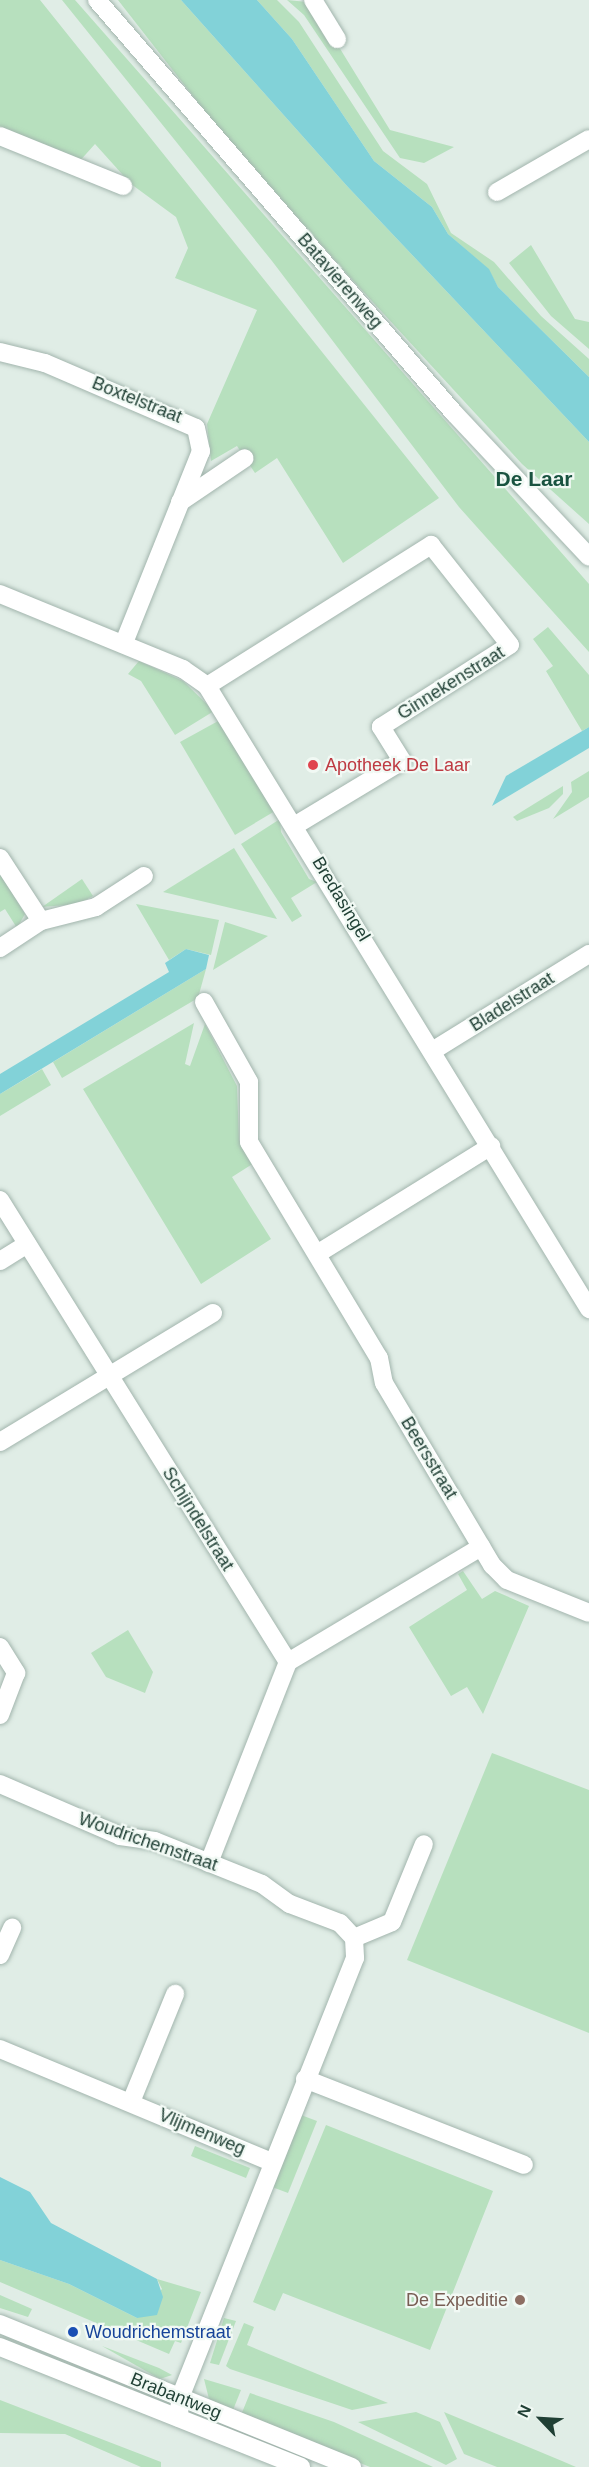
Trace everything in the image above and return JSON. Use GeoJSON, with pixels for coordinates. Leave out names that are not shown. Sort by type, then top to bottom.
{"type":"FeatureCollection","features":[{"type":"Feature","properties":{"kind":"street","name":"Batavierenweg"},"geometry":{"type":"LineString","coordinates":[[97,0],[454,413],[589,557]]}},
{"type":"Feature","properties":{"kind":"street"},"geometry":{"type":"LineString","coordinates":[[313,0],[337,39]]}},
{"type":"Feature","properties":{"kind":"street"},"geometry":{"type":"LineString","coordinates":[[0,136],[123,186]]}},
{"type":"Feature","properties":{"kind":"street"},"geometry":{"type":"LineString","coordinates":[[497,192],[589,139]]}},
{"type":"Feature","properties":{"kind":"street","name":"Boxtelstraat"},"geometry":{"type":"LineString","coordinates":[[0,352],[45,363],[196,428],[201,451],[124,643]]}},
{"type":"Feature","properties":{"kind":"street"},"geometry":{"type":"LineString","coordinates":[[180,502],[245,458]]}},
{"type":"Feature","properties":{"kind":"street","name":"Ginnekenstraat"},"geometry":{"type":"LineString","coordinates":[[207,686],[431,545],[510,645],[381,727],[402,760],[296,825]]}},
{"type":"Feature","properties":{"kind":"street","name":"Bredasingel"},"geometry":{"type":"LineString","coordinates":[[0,594],[183,669],[207,686],[435,1050],[589,1309]]}},
{"type":"Feature","properties":{"kind":"street"},"geometry":{"type":"LineString","coordinates":[[0,858],[41,921]]}},
{"type":"Feature","properties":{"kind":"street"},"geometry":{"type":"LineString","coordinates":[[0,948],[41,921],[96,907],[144,876]]}},
{"type":"Feature","properties":{"kind":"street","name":"Bladelstraat"},"geometry":{"type":"LineString","coordinates":[[435,1050],[589,954]]}},
{"type":"Feature","properties":{"kind":"street","name":"Beersstraat"},"geometry":{"type":"LineString","coordinates":[[204,1002],[249,1082],[249,1142],[379,1358],[384,1383],[481,1547],[507,1580],[589,1613]]}},
{"type":"Feature","properties":{"kind":"street"},"geometry":{"type":"LineString","coordinates":[[317,1254],[491,1146]]}},
{"type":"Feature","properties":{"kind":"street","name":"Schijndelstraat"},"geometry":{"type":"LineString","coordinates":[[0,1200],[288,1662]]}},
{"type":"Feature","properties":{"kind":"street"},"geometry":{"type":"LineString","coordinates":[[0,1261],[27,1244]]}},
{"type":"Feature","properties":{"kind":"street"},"geometry":{"type":"LineString","coordinates":[[0,1442],[213,1313]]}},
{"type":"Feature","properties":{"kind":"street"},"geometry":{"type":"LineString","coordinates":[[209,1863],[288,1662],[481,1547]]}},
{"type":"Feature","properties":{"kind":"street"},"geometry":{"type":"LineString","coordinates":[[0,1647],[16,1673],[0,1715]]}},
{"type":"Feature","properties":{"kind":"street","name":"Woudrichemstraat"},"geometry":{"type":"LineString","coordinates":[[0,1784],[120,1836],[155,1841],[209,1863],[340,1923],[354,1938]]}},
{"type":"Feature","properties":{"kind":"street"},"geometry":{"type":"LineString","coordinates":[[178,2418],[180,2398],[355,1958],[354,1938],[392,1922],[424,1844]]}},
{"type":"Feature","properties":{"kind":"street"},"geometry":{"type":"LineString","coordinates":[[0,1955],[12,1928]]}},
{"type":"Feature","properties":{"kind":"street"},"geometry":{"type":"LineString","coordinates":[[131,2102],[175,1994]]}},
{"type":"Feature","properties":{"kind":"street","name":"Vlijmenweg"},"geometry":{"type":"LineString","coordinates":[[0,2049],[272,2162]]}},
{"type":"Feature","properties":{"kind":"street"},"geometry":{"type":"LineString","coordinates":[[305,2079],[524,2165]]}},
{"type":"Feature","properties":{"kind":"street","name":"Brabantweg"},"geometry":{"type":"LineString","coordinates":[[0,2324],[352,2467]]}},
{"type":"Feature","properties":{"kind":"street","name":"Brabantweg"},"geometry":{"type":"LineString","coordinates":[[0,2347],[301,2467]]}},
{"type":"Feature","properties":{"kind":"green space"},"geometry":{"type":"Polygon","coordinates":[[[0,0],[40,0],[439,498],[343,563],[277,458],[255,473],[237,446],[211,461],[207,424],[257,310],[175,278],[188,248],[176,217],[131,184],[95,144],[77,164],[0,131],[0,0]]]}},
{"type":"Feature","properties":{"kind":"green space"},"geometry":{"type":"Polygon","coordinates":[[[62,0],[75,0],[589,584],[589,652],[459,507],[272,261],[62,0]]]}},
{"type":"Feature","properties":{"kind":"green space"},"geometry":{"type":"Polygon","coordinates":[[[118,0],[181,0],[347,186],[589,442],[589,524],[522,464],[347,274],[207,114],[118,0]]]}},
{"type":"Feature","properties":{"kind":"green space"},"geometry":{"type":"Polygon","coordinates":[[[257,0],[277,0],[299,22],[383,151],[427,184],[451,233],[494,262],[541,316],[589,359],[589,377],[498,287],[488,269],[448,234],[432,207],[374,161],[292,39],[257,0]]]}},
{"type":"Feature","properties":{"kind":"green space"},"geometry":{"type":"Polygon","coordinates":[[[287,0],[307,2],[323,21],[390,130],[454,147],[424,163],[400,158],[304,15],[287,0]]]}},
{"type":"Feature","properties":{"kind":"green space"},"geometry":{"type":"Polygon","coordinates":[[[531,245],[575,319],[589,322],[589,349],[551,316],[509,263],[531,245]]]}},
{"type":"Feature","properties":{"kind":"green space"},"geometry":{"type":"Polygon","coordinates":[[[548,627],[589,675],[589,727],[582,731],[546,671],[553,666],[533,639],[548,627]]]}},
{"type":"Feature","properties":{"kind":"green space"},"geometry":{"type":"Polygon","coordinates":[[[139,661],[183,681],[214,711],[175,735],[141,681],[128,674],[139,661]]]}},
{"type":"Feature","properties":{"kind":"green space"},"geometry":{"type":"Polygon","coordinates":[[[220,720],[275,811],[235,835],[180,742],[220,720]]]}},
{"type":"Feature","properties":{"kind":"green space"},"geometry":{"type":"Polygon","coordinates":[[[589,771],[589,797],[553,819],[572,792],[571,782],[589,771]]]}},
{"type":"Feature","properties":{"kind":"green space"},"geometry":{"type":"Polygon","coordinates":[[[563,786],[563,794],[549,808],[517,821],[513,817],[563,786]]]}},
{"type":"Feature","properties":{"kind":"green space"},"geometry":{"type":"Polygon","coordinates":[[[280,819],[281,832],[309,879],[317,882],[291,898],[302,916],[292,922],[241,844],[280,819]]]}},
{"type":"Feature","properties":{"kind":"green space"},"geometry":{"type":"Polygon","coordinates":[[[234,848],[277,919],[163,892],[234,848]]]}},
{"type":"Feature","properties":{"kind":"green space"},"geometry":{"type":"Polygon","coordinates":[[[0,872],[25,914],[17,928],[5,909],[0,912],[0,872]]]}},
{"type":"Feature","properties":{"kind":"green space"},"geometry":{"type":"Polygon","coordinates":[[[82,879],[93,896],[78,904],[42,907],[82,879]]]}},
{"type":"Feature","properties":{"kind":"green space"},"geometry":{"type":"Polygon","coordinates":[[[136,904],[219,920],[211,955],[186,949],[169,960],[136,904]]]}},
{"type":"Feature","properties":{"kind":"green space"},"geometry":{"type":"Polygon","coordinates":[[[225,922],[268,936],[213,970],[225,922]]]}},
{"type":"Feature","properties":{"kind":"green space"},"geometry":{"type":"Polygon","coordinates":[[[206,969],[198,998],[62,1078],[53,1062],[206,969]]]}},
{"type":"Feature","properties":{"kind":"green space"},"geometry":{"type":"Polygon","coordinates":[[[194,1023],[185,1064],[190,1066],[205,1024],[237,1086],[239,1140],[254,1163],[232,1177],[271,1239],[201,1284],[83,1089],[194,1023]]]}},
{"type":"Feature","properties":{"kind":"green space"},"geometry":{"type":"Polygon","coordinates":[[[42,1069],[51,1085],[0,1116],[0,1094],[42,1069]]]}},
{"type":"Feature","properties":{"kind":"green space"},"geometry":{"type":"Polygon","coordinates":[[[463,1571],[482,1599],[495,1591],[529,1606],[483,1714],[467,1687],[451,1696],[409,1627],[467,1590],[458,1574],[463,1571]]]}},
{"type":"Feature","properties":{"kind":"green space"},"geometry":{"type":"Polygon","coordinates":[[[128,1630],[153,1672],[145,1693],[106,1677],[91,1653],[128,1630]]]}},
{"type":"Feature","properties":{"kind":"green space"},"geometry":{"type":"Polygon","coordinates":[[[492,1753],[589,1790],[589,2033],[407,1960],[492,1753]]]}},
{"type":"Feature","properties":{"kind":"green space"},"geometry":{"type":"Polygon","coordinates":[[[301,2115],[317,2121],[288,2193],[272,2187],[301,2115]]]}},
{"type":"Feature","properties":{"kind":"green space"},"geometry":{"type":"Polygon","coordinates":[[[326,2125],[493,2191],[430,2350],[283,2293],[275,2311],[253,2302],[326,2125]]]}},
{"type":"Feature","properties":{"kind":"green space"},"geometry":{"type":"Polygon","coordinates":[[[195,2146],[250,2168],[246,2178],[191,2156],[195,2146]]]}},
{"type":"Feature","properties":{"kind":"green space"},"geometry":{"type":"Polygon","coordinates":[[[0,2260],[69,2284],[137,2318],[162,2289],[157,2279],[201,2292],[181,2343],[175,2341],[169,2354],[0,2282],[0,2260]]]}},
{"type":"Feature","properties":{"kind":"green space"},"geometry":{"type":"Polygon","coordinates":[[[0,2295],[32,2309],[28,2317],[0,2308],[0,2295]]]}},
{"type":"Feature","properties":{"kind":"green space"},"geometry":{"type":"Polygon","coordinates":[[[224,2318],[236,2321],[219,2365],[210,2363],[224,2318]]]}},
{"type":"Feature","properties":{"kind":"green space"},"geometry":{"type":"Polygon","coordinates":[[[244,2323],[254,2327],[247,2345],[388,2403],[352,2410],[230,2369],[226,2366],[244,2323]]]}},
{"type":"Feature","properties":{"kind":"green space"},"geometry":{"type":"Polygon","coordinates":[[[102,2346],[159,2368],[172,2375],[160,2379],[102,2346]]]}},
{"type":"Feature","properties":{"kind":"green space"},"geometry":{"type":"Polygon","coordinates":[[[204,2379],[241,2390],[233,2410],[209,2399],[204,2379]]]}},
{"type":"Feature","properties":{"kind":"green space"},"geometry":{"type":"Polygon","coordinates":[[[250,2393],[334,2422],[433,2467],[370,2467],[241,2415],[250,2393]]]}},
{"type":"Feature","properties":{"kind":"green space"},"geometry":{"type":"Polygon","coordinates":[[[0,2400],[161,2462],[161,2467],[141,2467],[65,2434],[0,2433],[0,2400]]]}},
{"type":"Feature","properties":{"kind":"green space"},"geometry":{"type":"Polygon","coordinates":[[[416,2412],[440,2422],[457,2459],[446,2465],[358,2422],[416,2412]]]}},
{"type":"Feature","properties":{"kind":"green space"},"geometry":{"type":"Polygon","coordinates":[[[444,2412],[576,2467],[497,2467],[464,2454],[444,2412]]]}},
{"type":"Feature","properties":{"kind":"water"},"geometry":{"type":"Polygon","coordinates":[[[181,0],[257,0],[292,39],[374,161],[432,207],[448,234],[489,269],[498,287],[589,377],[589,442],[347,186],[181,0]]]}},
{"type":"Feature","properties":{"kind":"water"},"geometry":{"type":"Polygon","coordinates":[[[589,727],[589,748],[492,806],[506,776],[589,727]]]}},
{"type":"Feature","properties":{"kind":"water"},"geometry":{"type":"Polygon","coordinates":[[[186,949],[209,955],[206,969],[0,1094],[0,1074],[169,972],[165,963],[186,949]]]}},
{"type":"Feature","properties":{"kind":"water"},"geometry":{"type":"Polygon","coordinates":[[[0,2177],[30,2192],[51,2223],[157,2279],[163,2297],[157,2315],[137,2318],[69,2284],[0,2260],[0,2177]]]}},
{"type":"Feature","properties":{"kind":"place","name":"Apotheek De Laar"},"geometry":{"type":"Point","coordinates":[313,765]}},
{"type":"Feature","properties":{"kind":"place","name":"De Expeditie"},"geometry":{"type":"Point","coordinates":[520,2300]}},
{"type":"Feature","properties":{"kind":"place","name":"Woudrichemstraat"},"geometry":{"type":"Point","coordinates":[73,2332]}},
{"type":"Feature","properties":{"kind":"district","name":"De Laar"},"geometry":{"type":"Point","coordinates":[534,479]}}]}
